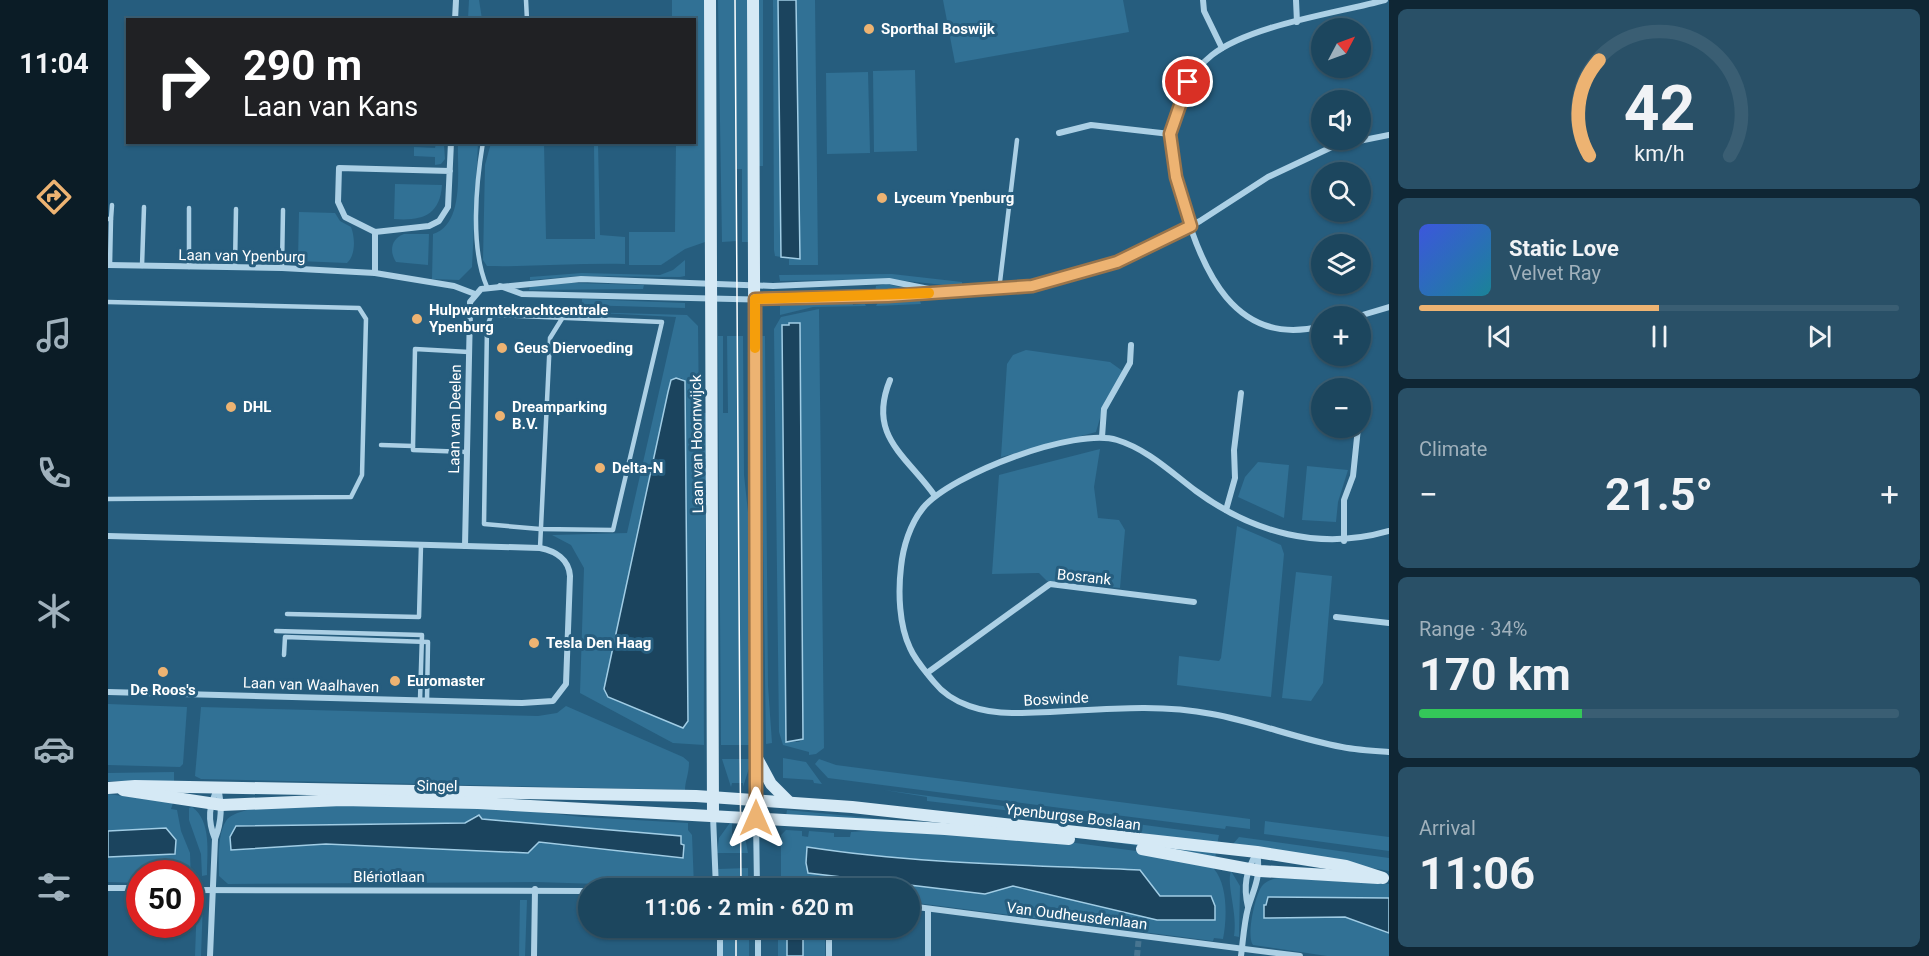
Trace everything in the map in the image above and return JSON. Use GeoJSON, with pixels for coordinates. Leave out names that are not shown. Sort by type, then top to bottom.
{"type":"FeatureCollection","features":[{"type":"Feature","properties":{"kind":"main road","name":"Laan van Hoornwijck"},"geometry":{"type":"LineString","coordinates":[[710,0],[713,815]]}},
{"type":"Feature","properties":{"kind":"main road"},"geometry":{"type":"LineString","coordinates":[[753,0],[756,818]]}},
{"type":"Feature","properties":{"kind":"main road"},"geometry":{"type":"LineString","coordinates":[[757,756],[771,784],[789,802]]}},
{"type":"Feature","properties":{"kind":"main road","name":"Singel"},"geometry":{"type":"LineString","coordinates":[[114,788],[218,787],[712,797],[756,800]]}},
{"type":"Feature","properties":{"kind":"main road","name":"Singel"},"geometry":{"type":"LineString","coordinates":[[114,788],[134,794],[216,805],[342,800],[444,801],[756,818]]}},
{"type":"Feature","properties":{"kind":"main road","name":"Ypenburgse Boslaan"},"geometry":{"type":"LineString","coordinates":[[756,800],[935,814],[1153,843],[1257,852],[1346,866],[1386,878]]}},
{"type":"Feature","properties":{"kind":"main road","name":"Ypenburgse Boslaan"},"geometry":{"type":"LineString","coordinates":[[756,818],[1066,839],[1171,853],[1253,870],[1354,879],[1386,878]]}},
{"type":"Feature","properties":{"kind":"street"},"geometry":{"type":"LineString","coordinates":[[455,18],[456,0]]}},
{"type":"Feature","properties":{"kind":"street"},"geometry":{"type":"LineString","coordinates":[[1203,0],[1204,11],[1222,48]]}},
{"type":"Feature","properties":{"kind":"street"},"geometry":{"type":"LineString","coordinates":[[1296,0],[1297,22]]}},
{"type":"Feature","properties":{"kind":"street"},"geometry":{"type":"LineString","coordinates":[[1311,328],[1293,329],[1265,325],[1242,313],[1211,279],[1176,177],[1170,134],[1188,82],[1210,57],[1222,48],[1260,32],[1385,0]]}},
{"type":"Feature","properties":{"kind":"street"},"geometry":{"type":"LineString","coordinates":[[1059,133],[1091,125],[1170,134]]}},
{"type":"Feature","properties":{"kind":"street"},"geometry":{"type":"LineString","coordinates":[[500,286],[522,294],[755,299],[999,290],[1032,286],[1106,266],[1191,226],[1268,177],[1334,146],[1389,135]]}},
{"type":"Feature","properties":{"kind":"street"},"geometry":{"type":"LineString","coordinates":[[450,171],[339,168],[340,211],[345,217],[375,232],[429,226],[439,221],[448,207],[450,171],[451,144]]}},
{"type":"Feature","properties":{"kind":"street"},"geometry":{"type":"LineString","coordinates":[[375,232],[375,273]]}},
{"type":"Feature","properties":{"kind":"street","name":"Laan van Ypenburg"},"geometry":{"type":"LineString","coordinates":[[109,265],[282,268],[375,273],[454,286],[475,294]]}},
{"type":"Feature","properties":{"kind":"street"},"geometry":{"type":"LineString","coordinates":[[475,294],[487,287],[581,279],[754,285],[825,285],[889,281],[942,292]]}},
{"type":"Feature","properties":{"kind":"street","name":"Laan van Deelen"},"geometry":{"type":"LineString","coordinates":[[465,546],[470,302],[475,294]]}},
{"type":"Feature","properties":{"kind":"street"},"geometry":{"type":"LineString","coordinates":[[1371,312],[1389,307]]}},
{"type":"Feature","properties":{"kind":"street"},"geometry":{"type":"LineString","coordinates":[[1102,437],[1104,409],[1130,363],[1131,345]]}},
{"type":"Feature","properties":{"kind":"street"},"geometry":{"type":"LineString","coordinates":[[890,380],[881,407],[886,436],[935,496]]}},
{"type":"Feature","properties":{"kind":"street"},"geometry":{"type":"LineString","coordinates":[[1226,510],[1235,478],[1234,450],[1240,393]]}},
{"type":"Feature","properties":{"kind":"street","name":"Boswinde"},"geometry":{"type":"LineString","coordinates":[[1389,531],[1344,541],[1288,536],[1226,510],[1136,448],[1102,437],[1034,451],[968,475],[935,496],[922,509],[907,537],[900,578],[903,621],[910,648],[937,686],[962,703],[989,713],[1166,709],[1210,714],[1342,748],[1389,752]]}},
{"type":"Feature","properties":{"kind":"street"},"geometry":{"type":"LineString","coordinates":[[1344,541],[1344,500],[1353,476],[1357,438]]}},
{"type":"Feature","properties":{"kind":"street","name":"Laan van Waalhaven"},"geometry":{"type":"LineString","coordinates":[[108,536],[540,548],[562,558],[570,570],[566,684],[561,695],[554,701],[543,703],[108,692]]}},
{"type":"Feature","properties":{"kind":"street","name":"Bosrank"},"geometry":{"type":"LineString","coordinates":[[927,672],[1050,584],[1194,602]]}},
{"type":"Feature","properties":{"kind":"street"},"geometry":{"type":"LineString","coordinates":[[1336,617],[1389,623]]}},
{"type":"Feature","properties":{"kind":"street"},"geometry":{"type":"LineString","coordinates":[[215,840],[210,827],[218,787]]}},
{"type":"Feature","properties":{"kind":"street"},"geometry":{"type":"LineString","coordinates":[[210,956],[215,840],[219,828],[216,805],[218,787]]}},
{"type":"Feature","properties":{"kind":"street","name":"Laan van Hoornwijck"},"geometry":{"type":"LineString","coordinates":[[713,815],[716,878]]}},
{"type":"Feature","properties":{"kind":"street"},"geometry":{"type":"LineString","coordinates":[[756,818],[757,878]]}},
{"type":"Feature","properties":{"kind":"street"},"geometry":{"type":"LineString","coordinates":[[1248,908],[1245,893],[1257,852]]}},
{"type":"Feature","properties":{"kind":"street"},"geometry":{"type":"LineString","coordinates":[[1241,952],[1248,908],[1255,895],[1253,870],[1257,852]]}},
{"type":"Feature","properties":{"kind":"street"},"geometry":{"type":"LineString","coordinates":[[108,888],[126,888]]}},
{"type":"Feature","properties":{"kind":"street"},"geometry":{"type":"LineString","coordinates":[[534,956],[536,889]]}},
{"type":"Feature","properties":{"kind":"street","name":"Blériotlaan"},"geometry":{"type":"LineString","coordinates":[[204,891],[578,891]]}},
{"type":"Feature","properties":{"kind":"street","name":"Van Oudheusdenlaan"},"geometry":{"type":"LineString","coordinates":[[920,908],[1241,952],[1300,956]]}},
{"type":"Feature","properties":{"kind":"street"},"geometry":{"type":"LineString","coordinates":[[928,909],[928,956]]}},
{"type":"Feature","properties":{"kind":"street"},"geometry":{"type":"LineString","coordinates":[[720,938],[720,956]]}},
{"type":"Feature","properties":{"kind":"street"},"geometry":{"type":"LineString","coordinates":[[758,938],[758,956]]}},
{"type":"Feature","properties":{"kind":"street"},"geometry":{"type":"LineString","coordinates":[[829,938],[829,956]]}},
{"type":"Feature","properties":{"kind":"lane"},"geometry":{"type":"LineString","coordinates":[[526,0],[528,18]]}},
{"type":"Feature","properties":{"kind":"lane"},"geometry":{"type":"LineString","coordinates":[[999,290],[1017,140]]}},
{"type":"Feature","properties":{"kind":"lane"},"geometry":{"type":"LineString","coordinates":[[483,144],[477,236],[480,272],[487,287]]}},
{"type":"Feature","properties":{"kind":"lane"},"geometry":{"type":"LineString","coordinates":[[109,265],[112,205]]}},
{"type":"Feature","properties":{"kind":"lane"},"geometry":{"type":"LineString","coordinates":[[142,266],[144,207]]}},
{"type":"Feature","properties":{"kind":"lane"},"geometry":{"type":"LineString","coordinates":[[189,208],[189,267]]}},
{"type":"Feature","properties":{"kind":"lane"},"geometry":{"type":"LineString","coordinates":[[235,267],[236,209]]}},
{"type":"Feature","properties":{"kind":"lane"},"geometry":{"type":"LineString","coordinates":[[282,268],[283,210]]}},
{"type":"Feature","properties":{"kind":"lane"},"geometry":{"type":"LineString","coordinates":[[108,302],[359,308],[366,320],[362,475],[351,497],[108,499]]}},
{"type":"Feature","properties":{"kind":"lane"},"geometry":{"type":"LineString","coordinates":[[491,316],[662,322],[613,530],[540,529],[487,527],[482,520],[486,326],[491,316]]}},
{"type":"Feature","properties":{"kind":"lane"},"geometry":{"type":"LineString","coordinates":[[540,548],[550,338],[563,317]]}},
{"type":"Feature","properties":{"kind":"lane"},"geometry":{"type":"LineString","coordinates":[[467,452],[413,450],[413,446],[415,349],[469,351]]}},
{"type":"Feature","properties":{"kind":"lane"},"geometry":{"type":"LineString","coordinates":[[381,445],[413,446]]}},
{"type":"Feature","properties":{"kind":"lane"},"geometry":{"type":"LineString","coordinates":[[287,614],[419,617],[421,544]]}},
{"type":"Feature","properties":{"kind":"lane"},"geometry":{"type":"LineString","coordinates":[[276,631],[422,635],[424,700]]}},
{"type":"Feature","properties":{"kind":"lane"},"geometry":{"type":"LineString","coordinates":[[284,655],[285,637],[428,642],[424,700]]}},
{"type":"Feature","properties":{"kind":"shaded area"},"geometry":{"type":"Polygon","coordinates":[[[469,0],[479,0],[482,18],[468,18],[469,0]]]}},
{"type":"Feature","properties":{"kind":"shaded area"},"geometry":{"type":"Polygon","coordinates":[[[672,0],[705,0],[705,242],[685,249],[661,265],[629,265],[629,232],[675,232],[676,144],[696,144],[696,18],[672,18],[672,0]]]}},
{"type":"Feature","properties":{"kind":"shaded area"},"geometry":{"type":"Polygon","coordinates":[[[718,0],[747,0],[748,242],[742,242],[742,169],[737,169],[737,241],[722,242],[718,0]]]}},
{"type":"Feature","properties":{"kind":"shaded area"},"geometry":{"type":"Polygon","coordinates":[[[759,0],[763,0],[763,166],[759,166],[759,0]]]}},
{"type":"Feature","properties":{"kind":"shaded area"},"geometry":{"type":"Polygon","coordinates":[[[773,0],[778,0],[781,257],[775,256],[774,250],[773,0]]]}},
{"type":"Feature","properties":{"kind":"shaded area"},"geometry":{"type":"Polygon","coordinates":[[[778,0],[796,0],[800,259],[781,257],[778,0]]]}},
{"type":"Feature","properties":{"kind":"shaded area"},"geometry":{"type":"Polygon","coordinates":[[[796,0],[815,0],[818,265],[789,265],[789,259],[800,258],[796,0]]]}},
{"type":"Feature","properties":{"kind":"shaded area"},"geometry":{"type":"Polygon","coordinates":[[[943,0],[1123,0],[1129,32],[955,63],[943,0]]]}},
{"type":"Feature","properties":{"kind":"shaded area"},"geometry":{"type":"Polygon","coordinates":[[[915,70],[917,151],[874,152],[873,71],[915,70]]]}},
{"type":"Feature","properties":{"kind":"shaded area"},"geometry":{"type":"Polygon","coordinates":[[[868,72],[870,153],[827,154],[826,73],[868,72]]]}},
{"type":"Feature","properties":{"kind":"shaded area"},"geometry":{"type":"Polygon","coordinates":[[[436,144],[444,145],[445,159],[441,164],[435,165],[435,157],[414,156],[414,147],[435,148],[436,144]]]}},
{"type":"Feature","properties":{"kind":"shaded area"},"geometry":{"type":"Polygon","coordinates":[[[458,144],[478,144],[472,267],[459,280],[432,279],[433,234],[443,228],[450,219],[455,208],[458,144]]]}},
{"type":"Feature","properties":{"kind":"shaded area"},"geometry":{"type":"Polygon","coordinates":[[[491,144],[544,144],[546,239],[595,239],[594,144],[598,144],[600,235],[625,237],[625,264],[487,266],[483,260],[485,165],[491,144]]]}},
{"type":"Feature","properties":{"kind":"shaded area"},"geometry":{"type":"Polygon","coordinates":[[[395,184],[442,185],[433,210],[413,219],[394,219],[395,184]]]}},
{"type":"Feature","properties":{"kind":"shaded area"},"geometry":{"type":"Polygon","coordinates":[[[299,212],[335,213],[340,221],[351,227],[354,246],[347,263],[298,261],[299,212]]]}},
{"type":"Feature","properties":{"kind":"shaded area"},"geometry":{"type":"Polygon","coordinates":[[[404,234],[429,234],[428,265],[396,262],[392,254],[392,246],[396,239],[404,234]]]}},
{"type":"Feature","properties":{"kind":"shaded area"},"geometry":{"type":"Polygon","coordinates":[[[685,260],[685,276],[680,277],[579,276],[530,280],[530,277],[582,273],[660,275],[673,270],[685,260]]]}},
{"type":"Feature","properties":{"kind":"shaded area"},"geometry":{"type":"Polygon","coordinates":[[[892,274],[962,282],[962,287],[888,279],[780,281],[779,275],[892,274]]]}},
{"type":"Feature","properties":{"kind":"shaded area"},"geometry":{"type":"Polygon","coordinates":[[[569,283],[644,285],[643,289],[529,290],[530,286],[569,283]]]}},
{"type":"Feature","properties":{"kind":"shaded area"},"geometry":{"type":"Polygon","coordinates":[[[886,284],[921,291],[875,293],[876,286],[886,284]]]}},
{"type":"Feature","properties":{"kind":"shaded area"},"geometry":{"type":"Polygon","coordinates":[[[866,289],[867,294],[780,296],[780,292],[866,289]]]}},
{"type":"Feature","properties":{"kind":"shaded area"},"geometry":{"type":"Polygon","coordinates":[[[919,298],[921,304],[876,306],[880,299],[919,298]]]}},
{"type":"Feature","properties":{"kind":"shaded area"},"geometry":{"type":"Polygon","coordinates":[[[582,299],[685,303],[685,308],[582,305],[582,299]]]}},
{"type":"Feature","properties":{"kind":"shaded area"},"geometry":{"type":"Polygon","coordinates":[[[852,300],[853,305],[862,304],[863,300],[866,306],[813,307],[780,315],[780,303],[852,300]]]}},
{"type":"Feature","properties":{"kind":"shaded area"},"geometry":{"type":"Polygon","coordinates":[[[819,309],[824,748],[816,754],[809,755],[809,752],[783,745],[779,732],[774,329],[781,317],[819,309]],[[800,323],[782,326],[786,742],[799,742],[803,739],[800,323]]]}},
{"type":"Feature","properties":{"kind":"shaded area"},"geometry":{"type":"Polygon","coordinates":[[[581,312],[687,315],[698,326],[699,413],[706,413],[704,745],[673,743],[580,693],[584,568],[571,545],[552,535],[627,533],[676,317],[581,312]],[[681,378],[671,380],[604,689],[608,697],[683,728],[688,721],[685,381],[681,378]]]}},
{"type":"Feature","properties":{"kind":"shaded area"},"geometry":{"type":"Polygon","coordinates":[[[789,323],[800,323],[803,739],[786,742],[782,325],[789,325],[789,323]]]}},
{"type":"Feature","properties":{"kind":"shaded area"},"geometry":{"type":"Polygon","coordinates":[[[718,336],[723,336],[723,413],[728,413],[727,336],[743,336],[744,475],[751,540],[753,745],[721,745],[718,336]]]}},
{"type":"Feature","properties":{"kind":"shaded area"},"geometry":{"type":"Polygon","coordinates":[[[760,336],[765,336],[768,686],[772,743],[766,744],[760,336]]]}},
{"type":"Feature","properties":{"kind":"shaded area"},"geometry":{"type":"Polygon","coordinates":[[[1026,350],[1110,362],[1124,372],[1105,401],[1096,432],[1001,457],[1007,364],[1013,355],[1026,350]]]}},
{"type":"Feature","properties":{"kind":"shaded area"},"geometry":{"type":"Polygon","coordinates":[[[676,378],[685,381],[688,721],[683,728],[608,697],[604,689],[668,392],[671,380],[676,378]]]}},
{"type":"Feature","properties":{"kind":"shaded area"},"geometry":{"type":"Polygon","coordinates":[[[1100,449],[1094,487],[1098,518],[1119,520],[1125,530],[1120,588],[1047,581],[1039,573],[992,574],[999,475],[1100,449]]]}},
{"type":"Feature","properties":{"kind":"shaded area"},"geometry":{"type":"Polygon","coordinates":[[[1258,462],[1289,465],[1284,518],[1238,497],[1245,477],[1258,462]]]}},
{"type":"Feature","properties":{"kind":"shaded area"},"geometry":{"type":"Polygon","coordinates":[[[1307,466],[1348,470],[1338,502],[1336,522],[1302,520],[1307,466]]]}},
{"type":"Feature","properties":{"kind":"shaded area"},"geometry":{"type":"Polygon","coordinates":[[[1237,526],[1281,545],[1284,554],[1271,697],[1177,685],[1179,656],[1219,661],[1221,658],[1237,526]]]}},
{"type":"Feature","properties":{"kind":"shaded area"},"geometry":{"type":"Polygon","coordinates":[[[1296,572],[1332,576],[1323,683],[1311,701],[1282,698],[1296,572]]]}},
{"type":"Feature","properties":{"kind":"shaded area"},"geometry":{"type":"Polygon","coordinates":[[[108,704],[187,707],[183,764],[180,767],[108,765],[108,704]]]}},
{"type":"Feature","properties":{"kind":"shaded area"},"geometry":{"type":"Polygon","coordinates":[[[566,706],[683,757],[689,762],[685,790],[201,779],[195,776],[201,707],[538,716],[557,713],[566,706]]]}},
{"type":"Feature","properties":{"kind":"shaded area"},"geometry":{"type":"Polygon","coordinates":[[[783,758],[806,762],[822,784],[814,783],[813,780],[783,778],[783,758]]]}},
{"type":"Feature","properties":{"kind":"shaded area"},"geometry":{"type":"Polygon","coordinates":[[[722,759],[752,759],[743,787],[743,783],[732,783],[731,787],[722,759]]]}},
{"type":"Feature","properties":{"kind":"shaded area"},"geometry":{"type":"Polygon","coordinates":[[[819,759],[836,765],[1250,819],[1250,829],[1226,826],[1225,829],[828,778],[815,764],[819,759]]]}},
{"type":"Feature","properties":{"kind":"shaded area"},"geometry":{"type":"Polygon","coordinates":[[[174,772],[174,781],[108,781],[108,773],[174,772]]]}},
{"type":"Feature","properties":{"kind":"shaded area"},"geometry":{"type":"Polygon","coordinates":[[[884,790],[1219,835],[1217,845],[1181,841],[1071,818],[927,801],[927,797],[884,790]]]}},
{"type":"Feature","properties":{"kind":"shaded area"},"geometry":{"type":"Polygon","coordinates":[[[108,794],[173,803],[171,809],[177,810],[190,860],[126,860],[126,883],[108,882],[108,857],[176,853],[173,839],[166,828],[108,831],[108,794]]]}},
{"type":"Feature","properties":{"kind":"shaded area"},"geometry":{"type":"Polygon","coordinates":[[[331,803],[495,807],[582,817],[688,823],[688,830],[692,835],[694,878],[578,878],[578,883],[228,884],[219,876],[219,848],[221,833],[226,821],[233,815],[244,811],[331,803]],[[476,815],[465,823],[237,826],[230,837],[231,850],[326,844],[431,848],[538,842],[683,858],[681,836],[481,819],[476,815]]]}},
{"type":"Feature","properties":{"kind":"shaded area"},"geometry":{"type":"Polygon","coordinates":[[[192,807],[198,813],[206,829],[207,875],[204,876],[204,860],[201,860],[189,820],[189,808],[192,807]]]}},
{"type":"Feature","properties":{"kind":"shaded area"},"geometry":{"type":"Polygon","coordinates":[[[787,810],[914,822],[999,826],[1216,852],[1215,860],[1055,835],[786,816],[787,810]]]}},
{"type":"Feature","properties":{"kind":"shaded area"},"geometry":{"type":"Polygon","coordinates":[[[479,815],[482,819],[681,836],[681,844],[684,845],[683,858],[539,842],[528,853],[326,844],[231,850],[230,837],[236,826],[465,823],[479,815]]]}},
{"type":"Feature","properties":{"kind":"shaded area"},"geometry":{"type":"Polygon","coordinates":[[[732,820],[732,834],[743,834],[744,831],[748,853],[717,853],[719,838],[732,820]]]}},
{"type":"Feature","properties":{"kind":"shaded area"},"geometry":{"type":"Polygon","coordinates":[[[1265,821],[1389,837],[1389,851],[1264,834],[1265,821]]]}},
{"type":"Feature","properties":{"kind":"shaded area"},"geometry":{"type":"Polygon","coordinates":[[[166,828],[176,840],[175,854],[108,857],[108,831],[166,828]]]}},
{"type":"Feature","properties":{"kind":"shaded area"},"geometry":{"type":"Polygon","coordinates":[[[891,829],[1045,839],[1144,852],[1215,866],[1214,869],[1219,876],[1224,893],[1223,939],[1214,938],[1213,941],[920,903],[920,886],[985,894],[1013,886],[1157,920],[1215,920],[1215,906],[1211,896],[1160,896],[1140,870],[973,863],[890,857],[808,847],[808,873],[850,878],[781,878],[781,835],[786,830],[802,831],[802,836],[808,837],[809,831],[834,833],[834,837],[850,837],[851,832],[891,829]]]}},
{"type":"Feature","properties":{"kind":"shaded area"},"geometry":{"type":"Polygon","coordinates":[[[1239,837],[1389,858],[1389,871],[1233,844],[1239,837]]]}},
{"type":"Feature","properties":{"kind":"shaded area"},"geometry":{"type":"Polygon","coordinates":[[[807,847],[931,860],[1140,870],[1160,896],[1211,896],[1215,906],[1215,920],[1157,920],[1013,886],[985,894],[920,886],[920,878],[850,878],[808,873],[807,847]]]}},
{"type":"Feature","properties":{"kind":"shaded area"},"geometry":{"type":"Polygon","coordinates":[[[748,868],[748,878],[718,878],[718,869],[748,868]]]}},
{"type":"Feature","properties":{"kind":"shaded area"},"geometry":{"type":"Polygon","coordinates":[[[1231,871],[1240,886],[1239,937],[1234,936],[1235,918],[1230,884],[1231,871]]]}},
{"type":"Feature","properties":{"kind":"shaded area"},"geometry":{"type":"Polygon","coordinates":[[[1278,878],[1389,884],[1389,898],[1268,897],[1264,905],[1264,918],[1345,917],[1389,933],[1389,956],[1327,956],[1253,945],[1250,934],[1252,916],[1259,891],[1269,880],[1278,878]]]}},
{"type":"Feature","properties":{"kind":"shaded area"},"geometry":{"type":"Polygon","coordinates":[[[1268,897],[1389,898],[1389,933],[1345,917],[1264,918],[1264,905],[1268,897]]]}},
{"type":"Feature","properties":{"kind":"shaded area"},"geometry":{"type":"Polygon","coordinates":[[[520,900],[527,900],[525,956],[519,956],[520,900]]]}},
{"type":"Feature","properties":{"kind":"shaded area"},"geometry":{"type":"Polygon","coordinates":[[[196,938],[202,938],[201,956],[195,956],[196,938]]]}},
{"type":"Feature","properties":{"kind":"shaded area"},"geometry":{"type":"Polygon","coordinates":[[[722,938],[749,938],[749,956],[723,956],[722,938]]]}},
{"type":"Feature","properties":{"kind":"shaded area"},"geometry":{"type":"Polygon","coordinates":[[[778,938],[787,938],[787,956],[778,956],[778,938]]]}},
{"type":"Feature","properties":{"kind":"shaded area"},"geometry":{"type":"Polygon","coordinates":[[[787,938],[803,938],[803,956],[787,956],[787,938]]]}},
{"type":"Feature","properties":{"kind":"shaded area"},"geometry":{"type":"Polygon","coordinates":[[[803,938],[825,938],[825,956],[803,956],[803,938]]]}},
{"type":"Feature","properties":{"kind":"tunnel"},"geometry":{"type":"LineString","coordinates":[[1137,956],[1139,936]]}},
{"type":"Feature","properties":{"kind":"tram line"},"geometry":{"type":"LineString","coordinates":[[735,0],[741,878]]}},
{"type":"Feature","properties":{"kind":"tram line"},"geometry":{"type":"LineString","coordinates":[[736,938],[736,956]]}},
{"type":"Feature","properties":{"kind":"slow traffic"},"geometry":{"type":"LineString","coordinates":[[755,348],[755,299],[929,293]]}},
{"type":"Feature","properties":{"kind":"place","name":"Sporthal Boswijk"},"geometry":{"type":"Point","coordinates":[869,29]}},
{"type":"Feature","properties":{"kind":"place","name":"Lyceum Ypenburg"},"geometry":{"type":"Point","coordinates":[882,198]}},
{"type":"Feature","properties":{"kind":"place","name":"Hulpwarmtekrachtcentrale Ypenburg"},"geometry":{"type":"Point","coordinates":[417,319]}},
{"type":"Feature","properties":{"kind":"place","name":"Geus Diervoeding"},"geometry":{"type":"Point","coordinates":[502,348]}},
{"type":"Feature","properties":{"kind":"place","name":"DHL"},"geometry":{"type":"Point","coordinates":[231,407]}},
{"type":"Feature","properties":{"kind":"place","name":"Dreamparking B.V."},"geometry":{"type":"Point","coordinates":[500,416]}},
{"type":"Feature","properties":{"kind":"place","name":"Delta-N"},"geometry":{"type":"Point","coordinates":[600,468]}},
{"type":"Feature","properties":{"kind":"place","name":"Tesla Den Haag"},"geometry":{"type":"Point","coordinates":[534,643]}},
{"type":"Feature","properties":{"kind":"place","name":"De Roos's"},"geometry":{"type":"Point","coordinates":[163,672]}},
{"type":"Feature","properties":{"kind":"place","name":"Euromaster"},"geometry":{"type":"Point","coordinates":[395,681]}},
{"type":"Feature","properties":{"kind":"route"},"geometry":{"type":"LineString","coordinates":[[756,818],[755,299],[888,296],[1032,286],[1117,262],[1160,242],[1191,226],[1176,177],[1170,134],[1188,82]]}}]}
